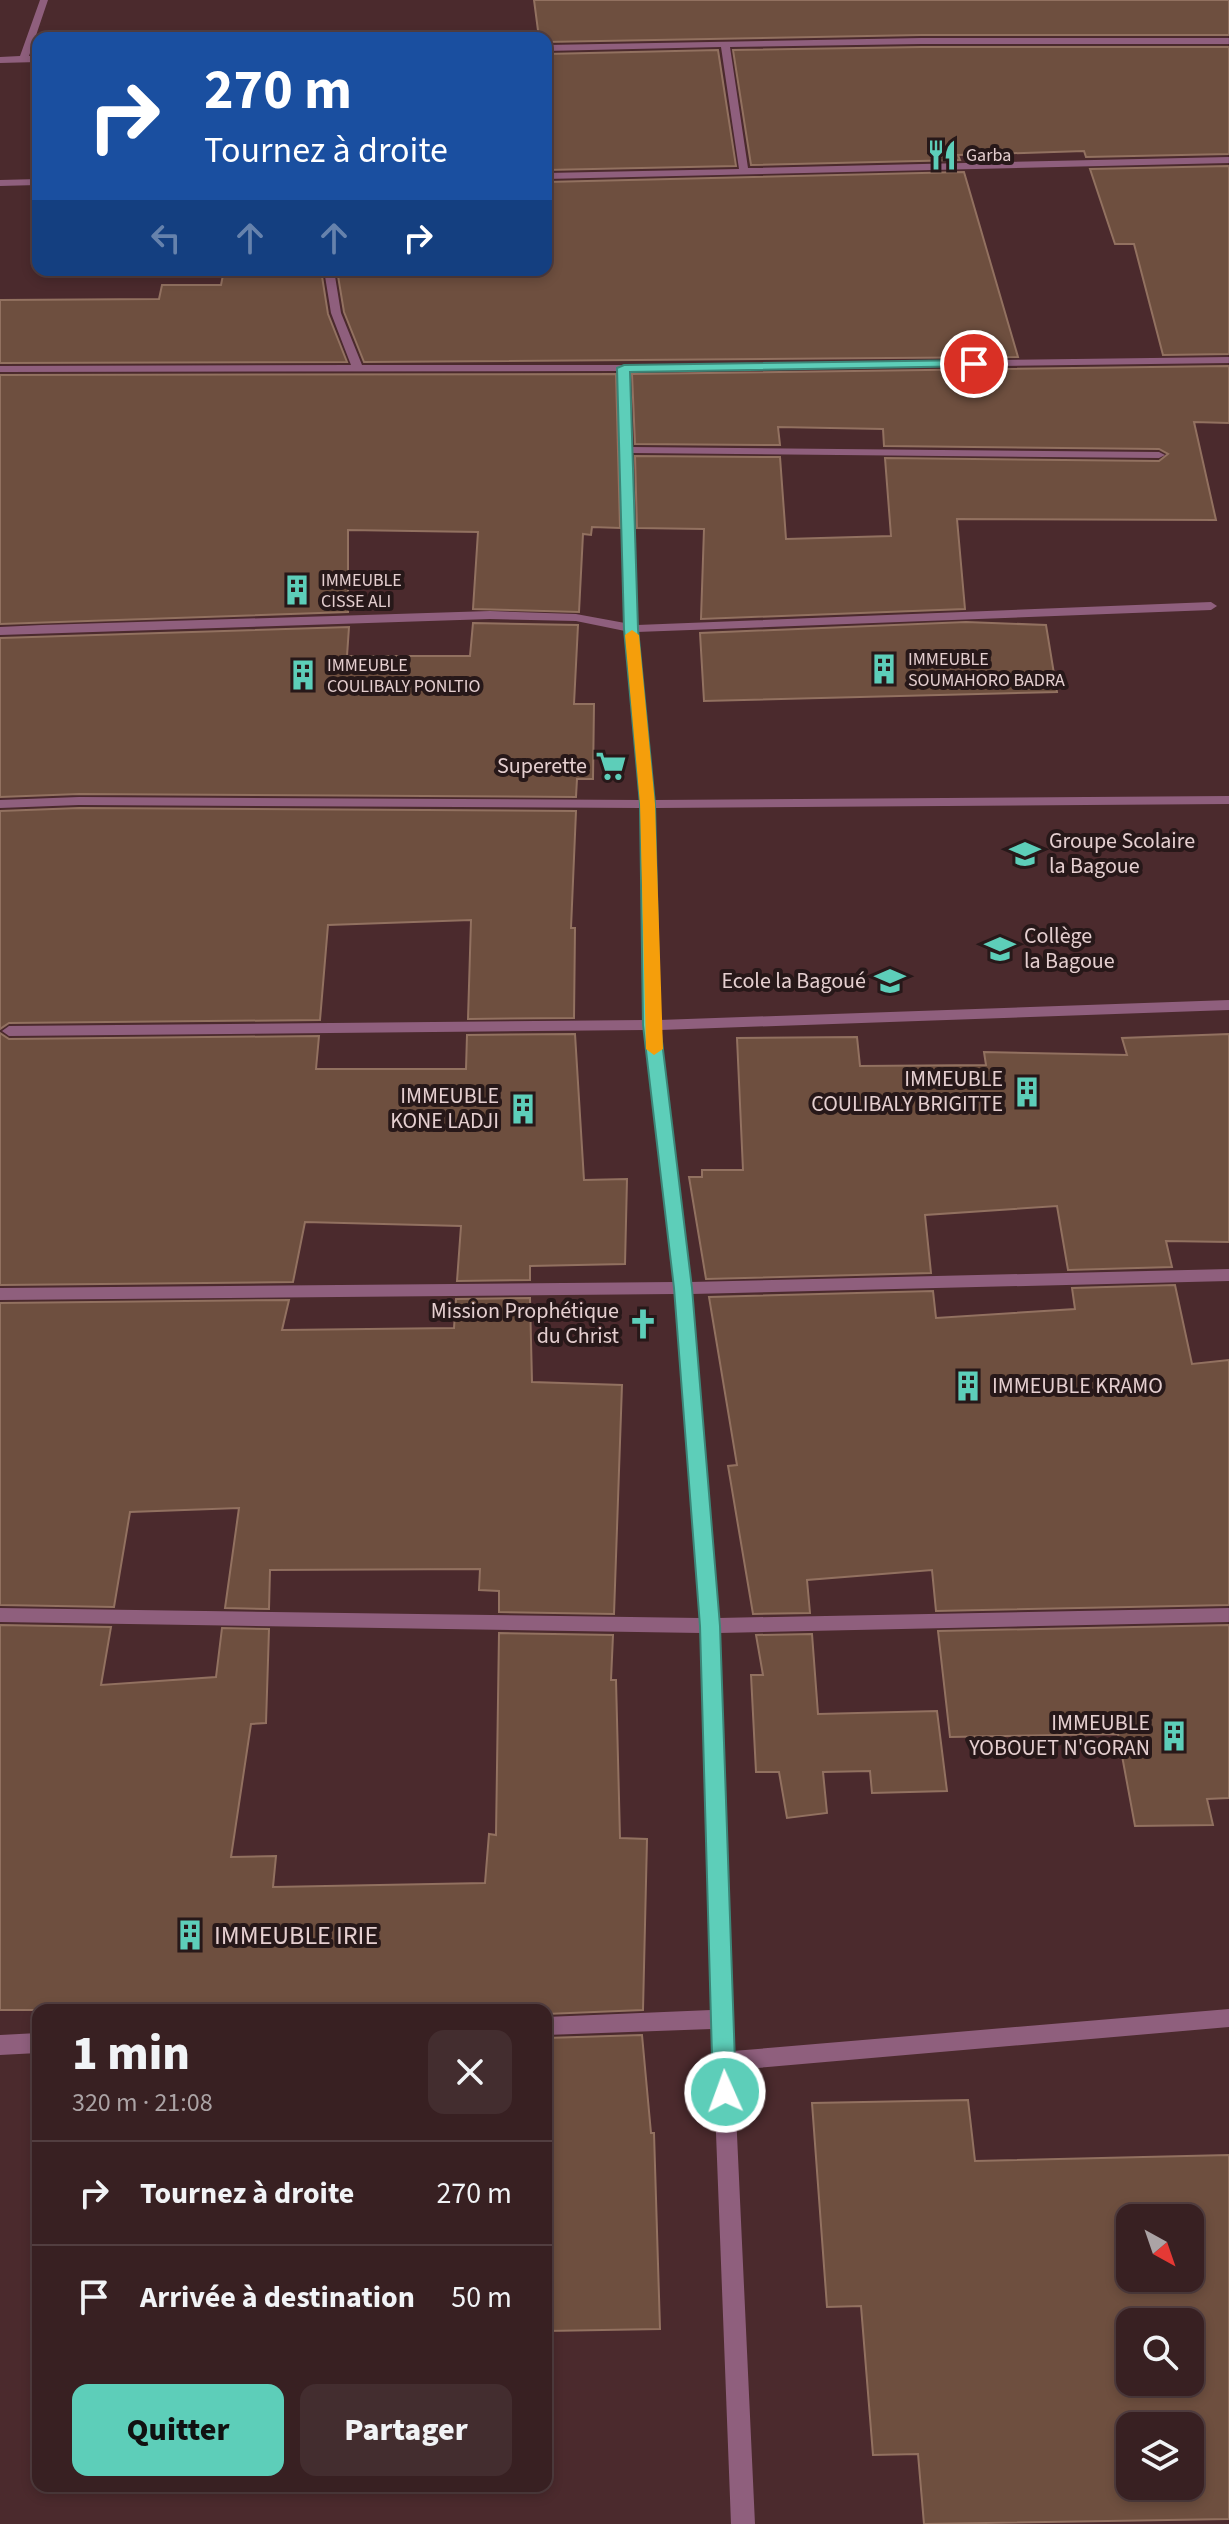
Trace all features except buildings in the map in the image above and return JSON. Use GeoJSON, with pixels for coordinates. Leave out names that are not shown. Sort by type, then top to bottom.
{"type":"FeatureCollection","features":[{"type":"Feature","properties":{"kind":"street"},"geometry":{"type":"LineString","coordinates":[[33,32],[44,0]]}},
{"type":"Feature","properties":{"kind":"street"},"geometry":{"type":"LineString","coordinates":[[24,59],[32,35]]}},
{"type":"Feature","properties":{"kind":"street"},"geometry":{"type":"LineString","coordinates":[[552,48],[1229,41]]}},
{"type":"Feature","properties":{"kind":"street"},"geometry":{"type":"LineString","coordinates":[[725,45],[744,171]]}},
{"type":"Feature","properties":{"kind":"street"},"geometry":{"type":"LineString","coordinates":[[0,60],[32,59]]}},
{"type":"Feature","properties":{"kind":"street"},"geometry":{"type":"LineString","coordinates":[[552,176],[1229,160]]}},
{"type":"Feature","properties":{"kind":"street"},"geometry":{"type":"LineString","coordinates":[[0,183],[32,182]]}},
{"type":"Feature","properties":{"kind":"street"},"geometry":{"type":"LineString","coordinates":[[330,276],[336,313],[357,367]]}},
{"type":"Feature","properties":{"kind":"street"},"geometry":{"type":"LineString","coordinates":[[0,369],[624,368],[1229,360]]}},
{"type":"Feature","properties":{"kind":"street"},"geometry":{"type":"LineString","coordinates":[[624,368],[631,629],[648,804],[652,1025],[683,1288],[710,1626],[723,2061],[743,2524]]}},
{"type":"Feature","properties":{"kind":"street"},"geometry":{"type":"LineString","coordinates":[[625,450],[1159,455]]}},
{"type":"Feature","properties":{"kind":"street"},"geometry":{"type":"LineString","coordinates":[[0,631],[114,624],[220,625],[494,614],[585,618],[611,621],[631,629],[1211,606]]}},
{"type":"Feature","properties":{"kind":"street"},"geometry":{"type":"LineString","coordinates":[[0,804],[79,801],[648,804],[1229,800]]}},
{"type":"Feature","properties":{"kind":"street"},"geometry":{"type":"LineString","coordinates":[[9,1031],[652,1025],[1229,1005]]}},
{"type":"Feature","properties":{"kind":"street"},"geometry":{"type":"LineString","coordinates":[[0,1294],[683,1288],[1229,1275]]}},
{"type":"Feature","properties":{"kind":"street"},"geometry":{"type":"LineString","coordinates":[[0,1615],[710,1626],[1229,1615]]}},
{"type":"Feature","properties":{"kind":"street"},"geometry":{"type":"LineString","coordinates":[[723,2061],[1229,2018]]}},
{"type":"Feature","properties":{"kind":"street"},"geometry":{"type":"LineString","coordinates":[[552,2026],[722,2019]]}},
{"type":"Feature","properties":{"kind":"street"},"geometry":{"type":"LineString","coordinates":[[0,2045],[32,2043]]}},
{"type":"Feature","properties":{"kind":"slow traffic"},"geometry":{"type":"LineString","coordinates":[[632,635],[648,804],[654,1049]]}},
{"type":"Feature","properties":{"kind":"place","name":"Garba"},"geometry":{"type":"Point","coordinates":[942,155]}},
{"type":"Feature","properties":{"kind":"place","name":"IMMEUBLE CISSE ALI"},"geometry":{"type":"Point","coordinates":[297,590]}},
{"type":"Feature","properties":{"kind":"place","name":"IMMEUBLE SOUMAHORO BADRA"},"geometry":{"type":"Point","coordinates":[884,669]}},
{"type":"Feature","properties":{"kind":"place","name":"IMMEUBLE COULIBALY PONLTIO"},"geometry":{"type":"Point","coordinates":[303,675]}},
{"type":"Feature","properties":{"kind":"place","name":"Superette"},"geometry":{"type":"Point","coordinates":[611,766]}},
{"type":"Feature","properties":{"kind":"place","name":"Groupe Scolaire la Bagoue"},"geometry":{"type":"Point","coordinates":[1025,854]}},
{"type":"Feature","properties":{"kind":"place","name":"Collège la Bagoue"},"geometry":{"type":"Point","coordinates":[1000,949]}},
{"type":"Feature","properties":{"kind":"place","name":"Ecole la Bagoué"},"geometry":{"type":"Point","coordinates":[890,981]}},
{"type":"Feature","properties":{"kind":"place","name":"IMMEUBLE COULIBALY BRIGITTE"},"geometry":{"type":"Point","coordinates":[1027,1092]}},
{"type":"Feature","properties":{"kind":"place","name":"IMMEUBLE KONE LADJI"},"geometry":{"type":"Point","coordinates":[523,1109]}},
{"type":"Feature","properties":{"kind":"place","name":"Mission Prophétique du Christ"},"geometry":{"type":"Point","coordinates":[643,1324]}},
{"type":"Feature","properties":{"kind":"place","name":"IMMEUBLE KRAMO"},"geometry":{"type":"Point","coordinates":[968,1386]}},
{"type":"Feature","properties":{"kind":"place","name":"IMMEUBLE YOBOUET N'GORAN"},"geometry":{"type":"Point","coordinates":[1174,1736]}},
{"type":"Feature","properties":{"kind":"place","name":"IMMEUBLE IRIE"},"geometry":{"type":"Point","coordinates":[190,1935]}},
{"type":"Feature","properties":{"kind":"route"},"geometry":{"type":"LineString","coordinates":[[725,2092],[710,1626],[683,1288],[652,1025],[648,804],[631,629],[624,368],[974,364]]}}]}
